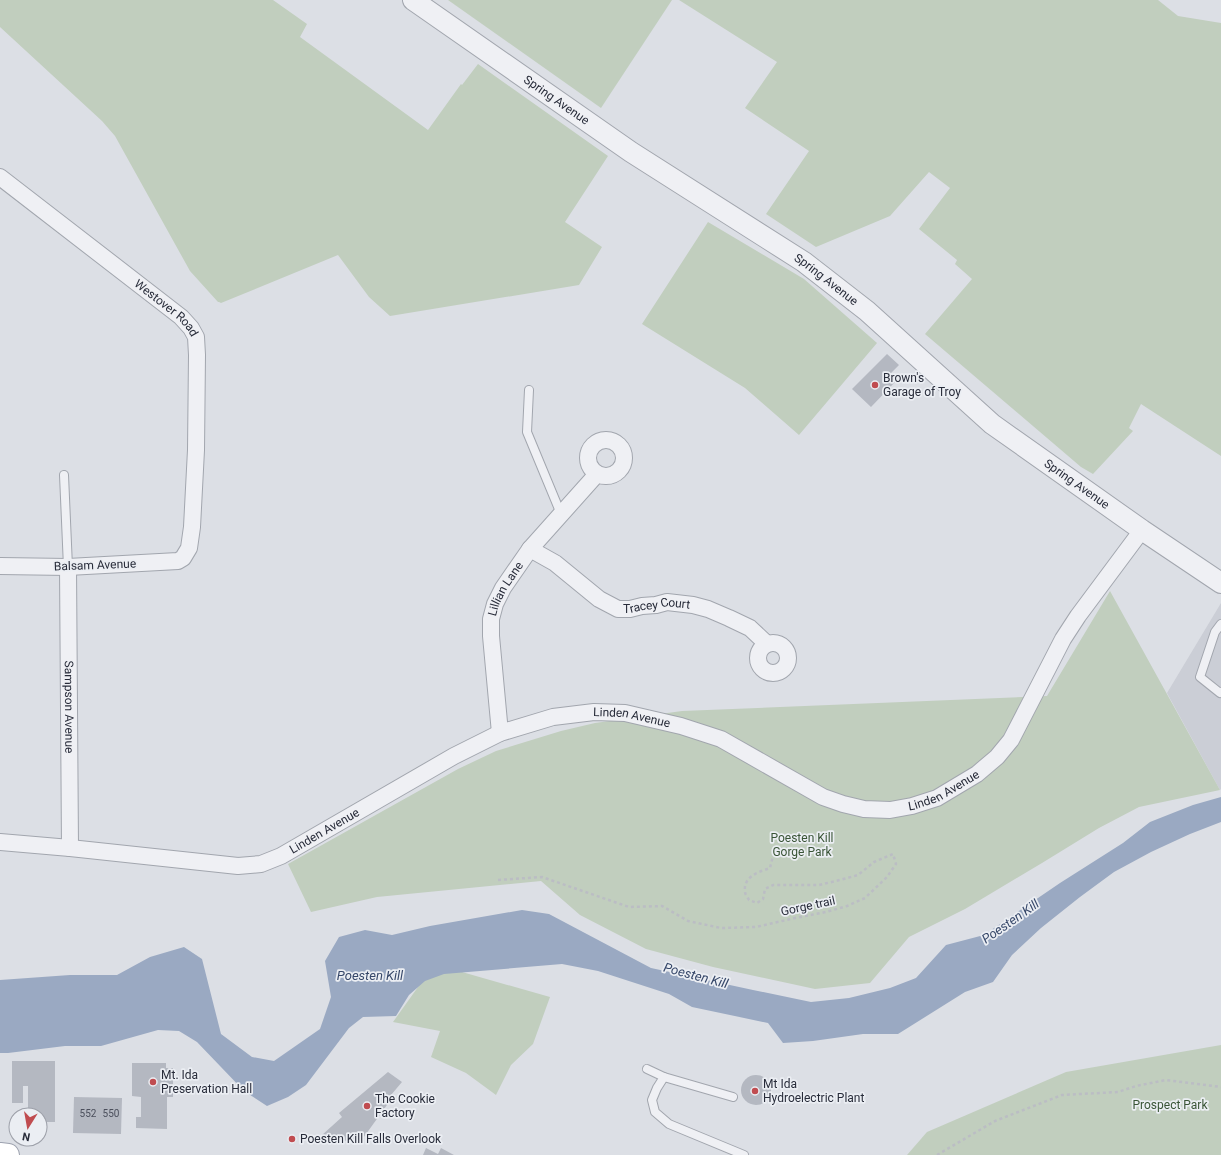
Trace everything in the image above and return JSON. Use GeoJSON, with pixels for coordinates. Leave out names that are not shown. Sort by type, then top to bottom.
{"type":"FeatureCollection","features":[{"type":"Feature","properties":{"kind":"main road"},"geometry":{"type":"LineString","coordinates":[[0,1154],[8,1155]]}},
{"type":"Feature","properties":{"kind":"street","name":"Spring Avenue"},"geometry":{"type":"LineString","coordinates":[[413,0],[631,152],[804,262],[867,311],[992,424],[1142,530],[1221,582]]}},
{"type":"Feature","properties":{"kind":"street","name":"Westover Road"},"geometry":{"type":"LineString","coordinates":[[0,177],[175,312],[191,328],[196,337],[196,450],[192,527],[189,548],[186,553]]}},
{"type":"Feature","properties":{"kind":"street","name":"Lillian Lane"},"geometry":{"type":"LineString","coordinates":[[500,733],[491,636],[491,619],[495,604],[530,549],[597,474]]}},
{"type":"Feature","properties":{"kind":"street","name":"Linden Avenue"},"geometry":{"type":"LineString","coordinates":[[0,842],[238,866],[261,864],[281,856],[454,756],[500,733],[553,717],[594,712],[625,713],[681,726],[721,740],[823,796],[843,804],[864,809],[890,810],[912,806],[937,798],[977,774],[997,757],[1011,740],[1062,639],[1142,530]]}},
{"type":"Feature","properties":{"kind":"street","name":"Tracey Court"},"geometry":{"type":"LineString","coordinates":[[530,549],[555,563],[599,599],[618,609],[630,609],[667,602],[700,607],[730,618],[750,628],[767,644]]}},
{"type":"Feature","properties":{"kind":"street","name":"Balsam Avenue"},"geometry":{"type":"LineString","coordinates":[[0,566],[68,567],[178,561],[184,558],[186,553]]}},
{"type":"Feature","properties":{"kind":"street","name":"Sampson Avenue"},"geometry":{"type":"LineString","coordinates":[[68,567],[70,848]]}},
{"type":"Feature","properties":{"kind":"lane"},"geometry":{"type":"LineString","coordinates":[[529,390],[527,432],[561,514]]}},
{"type":"Feature","properties":{"kind":"lane"},"geometry":{"type":"LineString","coordinates":[[64,475],[68,567]]}},
{"type":"Feature","properties":{"kind":"lane"},"geometry":{"type":"LineString","coordinates":[[1221,624],[1216,632],[1200,677],[1220,693],[1221,692]]}},
{"type":"Feature","properties":{"kind":"lane"},"geometry":{"type":"LineString","coordinates":[[647,1070],[664,1077],[733,1097]]}},
{"type":"Feature","properties":{"kind":"lane"},"geometry":{"type":"LineString","coordinates":[[664,1077],[652,1100],[655,1112],[669,1124],[744,1155]]}},
{"type":"Feature","properties":{"kind":"path","name":"Gorge trail"},"geometry":{"type":"LineString","coordinates":[[498,880],[542,877],[629,907],[662,906],[688,921],[721,928],[756,927],[826,912],[847,906],[865,898],[887,878],[896,864],[893,854],[874,862],[858,875],[819,885],[773,885],[765,889],[763,900],[757,903],[749,900],[745,892],[746,882],[754,874],[770,868],[775,848]]}},
{"type":"Feature","properties":{"kind":"path"},"geometry":{"type":"LineString","coordinates":[[937,1155],[995,1121],[1062,1095],[1118,1092],[1136,1086],[1166,1080],[1221,1087]]}},
{"type":"Feature","properties":{"kind":"shaded area"},"geometry":{"type":"Polygon","coordinates":[[[1221,603],[1221,789],[1220,790],[1167,693],[1221,603]]]}},
{"type":"Feature","properties":{"kind":"green space"},"geometry":{"type":"Polygon","coordinates":[[[0,0],[273,0],[307,24],[300,37],[428,130],[461,84],[462,85],[478,64],[608,156],[565,222],[602,247],[579,285],[390,316],[369,297],[338,255],[221,303],[218,302],[190,271],[115,136],[102,121],[0,27],[0,0]]]}},
{"type":"Feature","properties":{"kind":"green space"},"geometry":{"type":"Polygon","coordinates":[[[448,0],[672,0],[601,108],[448,0]]]}},
{"type":"Feature","properties":{"kind":"green space"},"geometry":{"type":"Polygon","coordinates":[[[679,0],[1158,0],[1178,16],[1221,23],[1221,456],[1141,404],[1129,428],[1133,431],[1093,474],[1081,467],[925,334],[972,279],[955,264],[957,260],[919,229],[950,188],[929,172],[890,216],[816,247],[766,214],[809,151],[745,108],[777,62],[679,0]]]}},
{"type":"Feature","properties":{"kind":"green space"},"geometry":{"type":"Polygon","coordinates":[[[708,222],[804,279],[877,343],[799,435],[745,388],[642,324],[708,222]]]}},
{"type":"Feature","properties":{"kind":"green space","name":"Poesten Kill Gorge Park"},"geometry":{"type":"Polygon","coordinates":[[[1110,591],[1220,790],[1139,807],[1099,828],[965,909],[909,937],[870,983],[815,989],[713,967],[646,949],[580,915],[541,881],[377,897],[311,912],[288,864],[458,769],[496,751],[561,731],[595,723],[682,711],[1047,696],[1110,591]]]}},
{"type":"Feature","properties":{"kind":"green space"},"geometry":{"type":"Polygon","coordinates":[[[433,966],[448,968],[550,997],[533,1044],[511,1065],[496,1095],[466,1073],[431,1057],[440,1031],[393,1022],[433,966]]]}},
{"type":"Feature","properties":{"kind":"green space","name":"Prospect Park"},"geometry":{"type":"Polygon","coordinates":[[[1221,1045],[1221,1155],[907,1155],[927,1132],[1066,1072],[1221,1045]]]}},
{"type":"Feature","properties":{"kind":"water","name":"Poesten Kill"},"geometry":{"type":"Polygon","coordinates":[[[1221,797],[1221,822],[1151,852],[1114,872],[1041,928],[1012,955],[993,982],[965,992],[898,1034],[863,1034],[813,1041],[783,1043],[768,1023],[692,1007],[669,994],[598,971],[562,964],[444,974],[425,981],[409,995],[396,1016],[363,1017],[349,1028],[306,1085],[288,1097],[267,1106],[244,1091],[197,1042],[179,1031],[158,1030],[101,1046],[65,1046],[0,1053],[0,980],[70,975],[117,975],[150,957],[184,947],[202,959],[221,1034],[252,1057],[274,1061],[320,1029],[331,997],[325,961],[339,937],[365,930],[392,935],[430,926],[522,910],[549,914],[651,968],[811,1002],[849,998],[890,988],[916,978],[946,945],[984,935],[1060,883],[1123,843],[1150,822],[1193,805],[1221,797]]]}},
{"type":"Feature","properties":{"kind":"building","name":"Brown's Garage of Troy"},"geometry":{"type":"Polygon","coordinates":[[[887,354],[899,365],[890,374],[897,380],[871,407],[852,389],[887,354]]]}},
{"type":"Feature","properties":{"kind":"building"},"geometry":{"type":"Polygon","coordinates":[[[12,1061],[55,1061],[55,1122],[48,1122],[48,1107],[28,1107],[28,1086],[23,1086],[23,1103],[12,1103],[12,1061]]]}},
{"type":"Feature","properties":{"kind":"building","name":"Mt. Ida Preservation Hall"},"geometry":{"type":"Polygon","coordinates":[[[132,1063],[166,1063],[166,1068],[173,1068],[173,1097],[167,1097],[167,1129],[136,1128],[136,1117],[141,1117],[141,1097],[132,1096],[132,1063]]]}},
{"type":"Feature","properties":{"kind":"building","name":"The Cookie Factory"},"geometry":{"type":"Polygon","coordinates":[[[388,1072],[402,1082],[391,1095],[392,1098],[361,1141],[325,1140],[322,1135],[342,1117],[339,1113],[388,1072]]]}},
{"type":"Feature","properties":{"kind":"building","name":"Mt Ida Hydroelectric Plant"},"geometry":{"type":"Polygon","coordinates":[[[756,1075],[767,1079],[771,1090],[767,1101],[756,1105],[745,1101],[741,1090],[745,1079],[756,1075]]]}},
{"type":"Feature","properties":{"kind":"building"},"geometry":{"type":"Polygon","coordinates":[[[74,1097],[122,1098],[121,1134],[73,1133],[74,1097]]]}},
{"type":"Feature","properties":{"kind":"building"},"geometry":{"type":"Polygon","coordinates":[[[426,1148],[438,1154],[441,1148],[454,1155],[423,1155],[426,1148]]]}},
{"type":"Feature","properties":{"kind":"place","name":"Brown's Garage of Troy"},"geometry":{"type":"Point","coordinates":[875,385]}},
{"type":"Feature","properties":{"kind":"place","name":"Mt. Ida Preservation Hall"},"geometry":{"type":"Point","coordinates":[153,1082]}},
{"type":"Feature","properties":{"kind":"place","name":"Mt Ida Hydroelectric Plant"},"geometry":{"type":"Point","coordinates":[755,1091]}},
{"type":"Feature","properties":{"kind":"place","name":"The Cookie Factory"},"geometry":{"type":"Point","coordinates":[367,1106]}},
{"type":"Feature","properties":{"kind":"place","name":"Poesten Kill Falls Overlook"},"geometry":{"type":"Point","coordinates":[292,1139]}}]}
